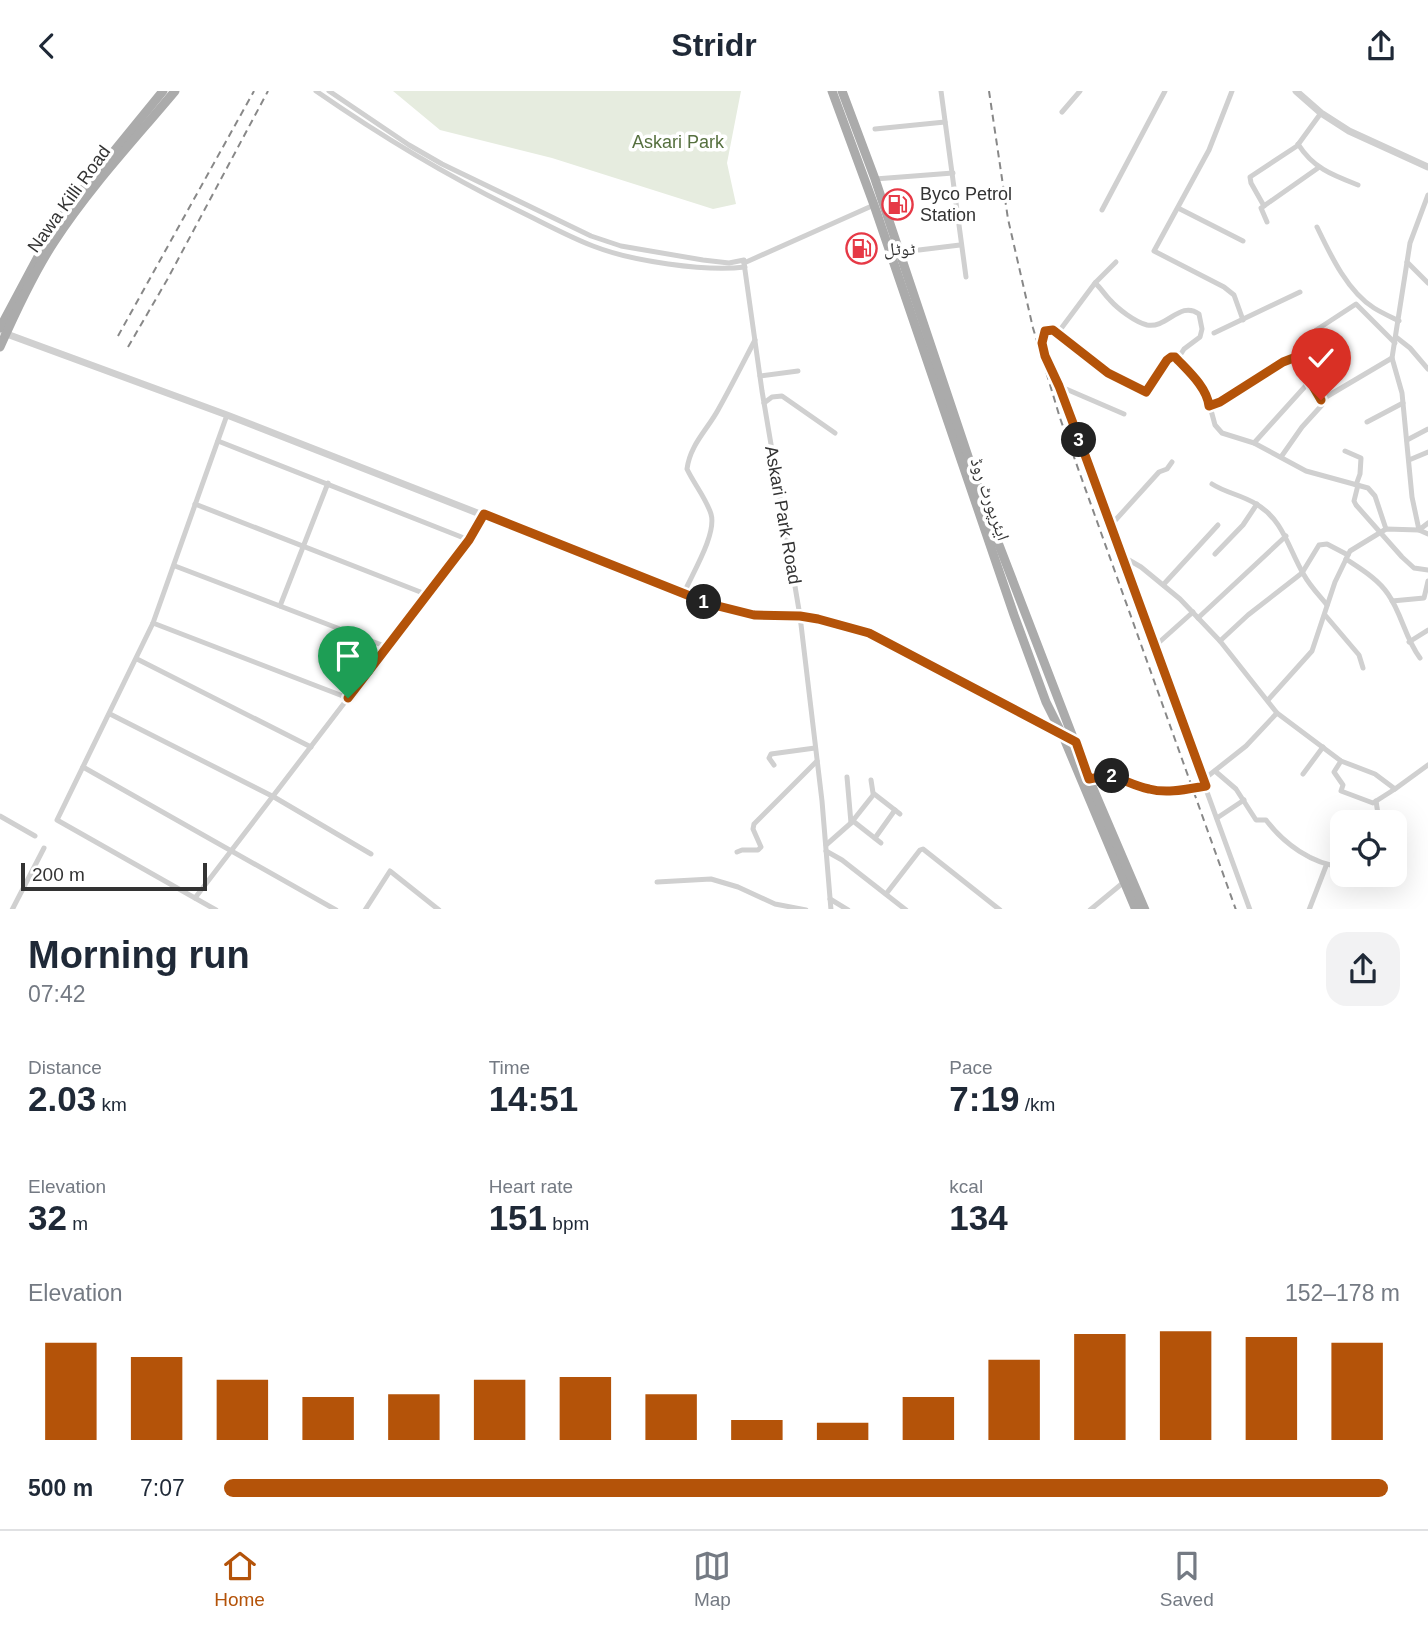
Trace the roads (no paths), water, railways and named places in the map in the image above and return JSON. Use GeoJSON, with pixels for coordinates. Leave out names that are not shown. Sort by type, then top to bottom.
{"type":"FeatureCollection","features":[{"type":"Feature","properties":{"kind":"main road","name":"Nawa Killi Road"},"geometry":{"type":"LineString","coordinates":[[3,332],[37,256],[70,205],[163,91]]}},
{"type":"Feature","properties":{"kind":"main road","name":"Nawa Killi Road"},"geometry":{"type":"LineString","coordinates":[[3,332],[58,236],[107,171],[175,91]]}},
{"type":"Feature","properties":{"kind":"main road","name":"ایئرپورٹ روڈ"},"geometry":{"type":"LineString","coordinates":[[832,91],[874,205],[1005,592],[1046,702],[1136,909]]}},
{"type":"Feature","properties":{"kind":"main road","name":"ایئرپورٹ روڈ"},"geometry":{"type":"LineString","coordinates":[[842,91],[875,179],[989,519],[1089,779],[1145,909]]}},
{"type":"Feature","properties":{"kind":"main road"},"geometry":{"type":"LineString","coordinates":[[0,347],[3,332]]}},
{"type":"Feature","properties":{"kind":"street"},"geometry":{"type":"LineString","coordinates":[[316,91],[404,151],[438,170],[593,246],[623,255],[705,268],[744,263],[874,205]]}},
{"type":"Feature","properties":{"kind":"street"},"geometry":{"type":"LineString","coordinates":[[329,91],[442,164],[591,236],[621,246],[703,260],[744,263]]}},
{"type":"Feature","properties":{"kind":"street"},"geometry":{"type":"LineString","coordinates":[[942,91],[966,277]]}},
{"type":"Feature","properties":{"kind":"street"},"geometry":{"type":"LineString","coordinates":[[1062,112],[1080,91]]}},
{"type":"Feature","properties":{"kind":"street"},"geometry":{"type":"LineString","coordinates":[[1102,210],[1165,91]]}},
{"type":"Feature","properties":{"kind":"street"},"geometry":{"type":"LineString","coordinates":[[1232,91],[1209,150],[1154,251],[1234,295],[1243,320]]}},
{"type":"Feature","properties":{"kind":"street"},"geometry":{"type":"LineString","coordinates":[[1297,91],[1321,113],[1349,131],[1428,167]]}},
{"type":"Feature","properties":{"kind":"street"},"geometry":{"type":"LineString","coordinates":[[1264,206],[1250,177],[1298,144],[1321,113]]}},
{"type":"Feature","properties":{"kind":"street"},"geometry":{"type":"LineString","coordinates":[[875,129],[945,122]]}},
{"type":"Feature","properties":{"kind":"street"},"geometry":{"type":"LineString","coordinates":[[1298,144],[1306,157],[1318,168],[1358,185]]}},
{"type":"Feature","properties":{"kind":"street"},"geometry":{"type":"LineString","coordinates":[[1267,222],[1261,208],[1318,168]]}},
{"type":"Feature","properties":{"kind":"street"},"geometry":{"type":"LineString","coordinates":[[875,179],[953,173]]}},
{"type":"Feature","properties":{"kind":"street"},"geometry":{"type":"LineString","coordinates":[[1419,530],[1403,403],[1392,358],[1410,243],[1428,195]]}},
{"type":"Feature","properties":{"kind":"street"},"geometry":{"type":"LineString","coordinates":[[1178,208],[1242,241]]}},
{"type":"Feature","properties":{"kind":"street"},"geometry":{"type":"LineString","coordinates":[[1317,227],[1336,266],[1363,299],[1399,321]]}},
{"type":"Feature","properties":{"kind":"street"},"geometry":{"type":"LineString","coordinates":[[919,250],[960,245]]}},
{"type":"Feature","properties":{"kind":"street"},"geometry":{"type":"LineString","coordinates":[[1057,334],[1095,283],[1116,262]]}},
{"type":"Feature","properties":{"kind":"street"},"geometry":{"type":"LineString","coordinates":[[1406,262],[1428,283]]}},
{"type":"Feature","properties":{"kind":"street","name":"Askari Park Road"},"geometry":{"type":"LineString","coordinates":[[744,263],[764,403],[800,616],[826,848],[830,909]]}},
{"type":"Feature","properties":{"kind":"street"},"geometry":{"type":"LineString","coordinates":[[1095,283],[1120,310],[1146,324],[1157,323],[1184,309],[1194,310],[1199,314],[1202,329],[1200,337],[1184,349],[1177,360]]}},
{"type":"Feature","properties":{"kind":"street"},"geometry":{"type":"LineString","coordinates":[[1214,333],[1300,292]]}},
{"type":"Feature","properties":{"kind":"street"},"geometry":{"type":"LineString","coordinates":[[1301,340],[1356,304],[1395,340],[1410,348],[1428,369]]}},
{"type":"Feature","properties":{"kind":"street"},"geometry":{"type":"LineString","coordinates":[[1250,909],[1156,646],[1059,386],[1045,356],[1042,343],[1045,331],[1053,330],[1108,373],[1146,392],[1167,360],[1171,357],[1177,360],[1202,389],[1208,399],[1215,425],[1222,433],[1254,443],[1306,471],[1368,488],[1375,496],[1384,530]]}},
{"type":"Feature","properties":{"kind":"street"},"geometry":{"type":"LineString","coordinates":[[3,332],[227,415],[710,604],[754,615],[800,616],[869,633],[1076,742]]}},
{"type":"Feature","properties":{"kind":"street"},"geometry":{"type":"LineString","coordinates":[[684,593],[708,542],[712,527],[711,514],[687,469],[688,461],[694,446],[718,412],[755,340]]}},
{"type":"Feature","properties":{"kind":"street"},"geometry":{"type":"LineString","coordinates":[[1209,406],[1296,357],[1322,405],[1281,457]]}},
{"type":"Feature","properties":{"kind":"street"},"geometry":{"type":"LineString","coordinates":[[1321,400],[1392,358]]}},
{"type":"Feature","properties":{"kind":"street"},"geometry":{"type":"LineString","coordinates":[[760,376],[798,371]]}},
{"type":"Feature","properties":{"kind":"street"},"geometry":{"type":"LineString","coordinates":[[1254,443],[1310,381]]}},
{"type":"Feature","properties":{"kind":"street"},"geometry":{"type":"LineString","coordinates":[[1059,386],[1124,414]]}},
{"type":"Feature","properties":{"kind":"street"},"geometry":{"type":"LineString","coordinates":[[764,403],[772,397],[782,396],[835,433]]}},
{"type":"Feature","properties":{"kind":"street"},"geometry":{"type":"LineString","coordinates":[[1367,422],[1403,403]]}},
{"type":"Feature","properties":{"kind":"street"},"geometry":{"type":"LineString","coordinates":[[216,909],[57,820],[153,623],[227,415]]}},
{"type":"Feature","properties":{"kind":"street"},"geometry":{"type":"LineString","coordinates":[[1407,440],[1428,429]]}},
{"type":"Feature","properties":{"kind":"street"},"geometry":{"type":"LineString","coordinates":[[218,441],[469,540]]}},
{"type":"Feature","properties":{"kind":"street"},"geometry":{"type":"LineString","coordinates":[[1345,451],[1361,458],[1354,502],[1384,530],[1402,557],[1414,568],[1428,570]]}},
{"type":"Feature","properties":{"kind":"street"},"geometry":{"type":"LineString","coordinates":[[1409,460],[1428,452]]}},
{"type":"Feature","properties":{"kind":"street"},"geometry":{"type":"LineString","coordinates":[[1111,525],[1159,472],[1167,469],[1172,462]]}},
{"type":"Feature","properties":{"kind":"street"},"geometry":{"type":"LineString","coordinates":[[280,607],[328,483]]}},
{"type":"Feature","properties":{"kind":"street"},"geometry":{"type":"LineString","coordinates":[[1212,484],[1222,491],[1257,504],[1286,535],[1302,573],[1327,605]]}},
{"type":"Feature","properties":{"kind":"street"},"geometry":{"type":"LineString","coordinates":[[195,504],[428,595]]}},
{"type":"Feature","properties":{"kind":"street"},"geometry":{"type":"LineString","coordinates":[[1216,554],[1243,525],[1257,504]]}},
{"type":"Feature","properties":{"kind":"street"},"geometry":{"type":"LineString","coordinates":[[195,898],[428,595],[469,540],[484,514]]}},
{"type":"Feature","properties":{"kind":"street"},"geometry":{"type":"LineString","coordinates":[[1419,530],[1428,523]]}},
{"type":"Feature","properties":{"kind":"street"},"geometry":{"type":"LineString","coordinates":[[1163,585],[1218,525]]}},
{"type":"Feature","properties":{"kind":"street"},"geometry":{"type":"LineString","coordinates":[[1268,700],[1312,651],[1327,605],[1350,551],[1384,530],[1419,530],[1428,534]]}},
{"type":"Feature","properties":{"kind":"street"},"geometry":{"type":"LineString","coordinates":[[1198,618],[1286,535]]}},
{"type":"Feature","properties":{"kind":"street"},"geometry":{"type":"LineString","coordinates":[[1220,641],[1248,615],[1302,573],[1322,543],[1347,557],[1387,591],[1409,642],[1420,658]]}},
{"type":"Feature","properties":{"kind":"street"},"geometry":{"type":"LineString","coordinates":[[1122,556],[1163,585],[1193,612],[1220,641],[1277,713],[1341,761],[1375,774],[1395,789]]}},
{"type":"Feature","properties":{"kind":"street"},"geometry":{"type":"LineString","coordinates":[[175,566],[387,647]]}},
{"type":"Feature","properties":{"kind":"street"},"geometry":{"type":"LineString","coordinates":[[1392,601],[1424,598],[1428,581]]}},
{"type":"Feature","properties":{"kind":"street"},"geometry":{"type":"LineString","coordinates":[[1156,646],[1193,612]]}},
{"type":"Feature","properties":{"kind":"street"},"geometry":{"type":"LineString","coordinates":[[1325,615],[1349,647],[1359,655],[1363,668]]}},
{"type":"Feature","properties":{"kind":"street"},"geometry":{"type":"LineString","coordinates":[[153,623],[348,698]]}},
{"type":"Feature","properties":{"kind":"street"},"geometry":{"type":"LineString","coordinates":[[1409,642],[1428,630]]}},
{"type":"Feature","properties":{"kind":"street"},"geometry":{"type":"LineString","coordinates":[[137,659],[311,747]]}},
{"type":"Feature","properties":{"kind":"street"},"geometry":{"type":"LineString","coordinates":[[1089,779],[1109,775],[1162,792],[1204,783],[1277,713]]}},
{"type":"Feature","properties":{"kind":"street"},"geometry":{"type":"LineString","coordinates":[[110,714],[274,797],[371,854]]}},
{"type":"Feature","properties":{"kind":"street"},"geometry":{"type":"LineString","coordinates":[[1303,774],[1323,747]]}},
{"type":"Feature","properties":{"kind":"street"},"geometry":{"type":"LineString","coordinates":[[774,765],[769,758],[771,754],[815,748]]}},
{"type":"Feature","properties":{"kind":"street"},"geometry":{"type":"LineString","coordinates":[[737,852],[758,850],[761,847],[753,829],[754,824],[817,761]]}},
{"type":"Feature","properties":{"kind":"street"},"geometry":{"type":"LineString","coordinates":[[1341,761],[1334,772],[1343,785],[1341,791],[1368,803],[1395,789],[1428,765]]}},
{"type":"Feature","properties":{"kind":"street"},"geometry":{"type":"LineString","coordinates":[[83,767],[336,909]]}},
{"type":"Feature","properties":{"kind":"street"},"geometry":{"type":"LineString","coordinates":[[1215,771],[1232,784],[1256,820],[1266,820],[1289,843],[1307,856],[1330,866]]}},
{"type":"Feature","properties":{"kind":"street"},"geometry":{"type":"LineString","coordinates":[[847,777],[852,822],[881,843]]}},
{"type":"Feature","properties":{"kind":"street"},"geometry":{"type":"LineString","coordinates":[[871,780],[874,794],[898,812],[875,838]]}},
{"type":"Feature","properties":{"kind":"street"},"geometry":{"type":"LineString","coordinates":[[874,794],[852,822],[826,848],[906,909]]}},
{"type":"Feature","properties":{"kind":"street"},"geometry":{"type":"LineString","coordinates":[[1217,818],[1244,800]]}},
{"type":"Feature","properties":{"kind":"street"},"geometry":{"type":"LineString","coordinates":[[1376,801],[1377,810]]}},
{"type":"Feature","properties":{"kind":"street"},"geometry":{"type":"LineString","coordinates":[[0,816],[35,836]]}},
{"type":"Feature","properties":{"kind":"street"},"geometry":{"type":"LineString","coordinates":[[12,909],[44,848]]}},
{"type":"Feature","properties":{"kind":"street"},"geometry":{"type":"LineString","coordinates":[[886,894],[920,849],[923,849],[1000,909]]}},
{"type":"Feature","properties":{"kind":"street"},"geometry":{"type":"LineString","coordinates":[[1309,909],[1326,866]]}},
{"type":"Feature","properties":{"kind":"street"},"geometry":{"type":"LineString","coordinates":[[365,909],[390,871],[439,909]]}},
{"type":"Feature","properties":{"kind":"street"},"geometry":{"type":"LineString","coordinates":[[657,882],[711,879],[738,887],[775,904],[806,909]]}},
{"type":"Feature","properties":{"kind":"street"},"geometry":{"type":"LineString","coordinates":[[1090,909],[1125,882]]}},
{"type":"Feature","properties":{"kind":"street"},"geometry":{"type":"LineString","coordinates":[[830,899],[848,909]]}},
{"type":"Feature","properties":{"kind":"railway"},"geometry":{"type":"LineString","coordinates":[[118,336],[254,91]]}},
{"type":"Feature","properties":{"kind":"railway"},"geometry":{"type":"LineString","coordinates":[[128,347],[268,91]]}},
{"type":"Feature","properties":{"kind":"railway"},"geometry":{"type":"LineString","coordinates":[[989,91],[1008,219],[1033,328],[1060,418],[1236,909]]}},
{"type":"Feature","properties":{"kind":"place","name":"Byco Petrol Station"},"geometry":{"type":"Point","coordinates":[897,204]}},
{"type":"Feature","properties":{"kind":"place","name":"ٹوٹل"},"geometry":{"type":"Point","coordinates":[861,249]}},
{"type":"Feature","properties":{"kind":"park label","name":"Askari Park"},"geometry":{"type":"Point","coordinates":[678,142]}}]}
